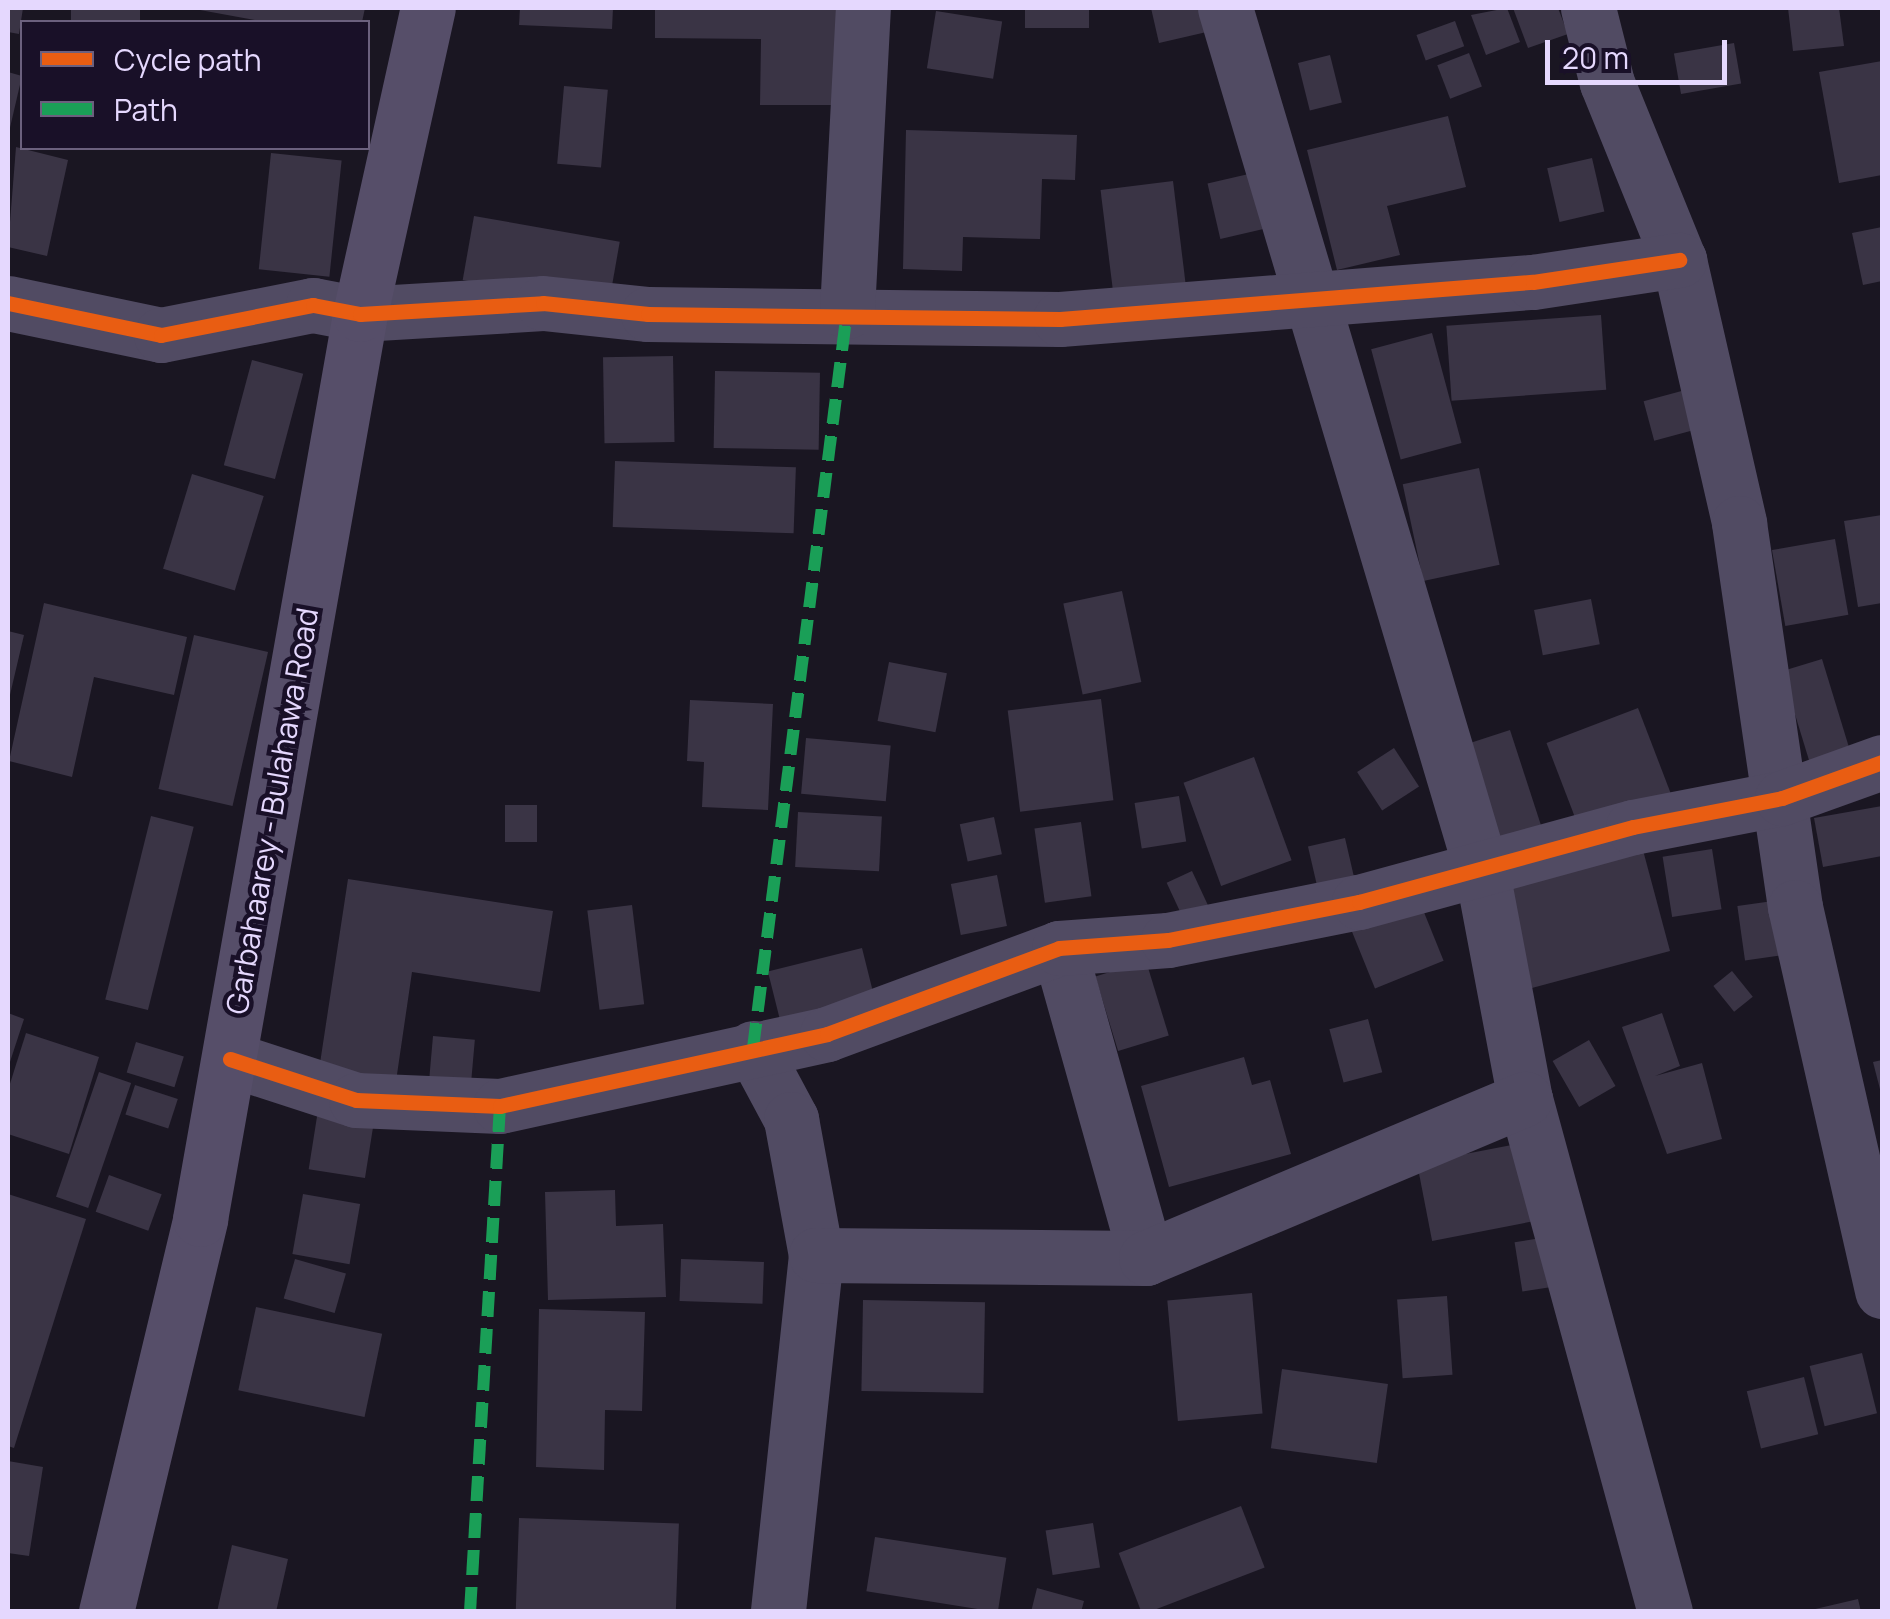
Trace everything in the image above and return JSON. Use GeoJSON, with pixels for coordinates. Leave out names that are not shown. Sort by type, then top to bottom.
{"type":"FeatureCollection","features":[{"type":"Feature","properties":{"kind":"main road","name":"Garbahaarey - Bulahawa Road"},"geometry":{"type":"LineString","coordinates":[[106,1612],[230,1059],[238,970],[360,314],[428,8]]}},
{"type":"Feature","properties":{"kind":"street"},"geometry":{"type":"LineString","coordinates":[[847,311],[863,8]]}},
{"type":"Feature","properties":{"kind":"street"},"geometry":{"type":"LineString","coordinates":[[1225,8],[1315,292],[1482,872],[1525,1099],[1665,1612]]}},
{"type":"Feature","properties":{"kind":"street"},"geometry":{"type":"LineString","coordinates":[[1588,8],[1608,83],[1679,260],[1739,523],[1796,907],[1882,1290]]}},
{"type":"Feature","properties":{"kind":"street"},"geometry":{"type":"LineString","coordinates":[[8,304],[161,335],[313,306],[360,314],[543,303],[648,314],[847,311],[1060,318],[1315,292],[1534,282],[1679,260]]}},
{"type":"Feature","properties":{"kind":"street"},"geometry":{"type":"LineString","coordinates":[[230,1059],[356,1100],[500,1106],[889,1015],[1059,948],[1168,940],[1482,872],[1633,826],[1782,798],[1882,762]]}},
{"type":"Feature","properties":{"kind":"street"},"geometry":{"type":"LineString","coordinates":[[1059,948],[1146,1258]]}},
{"type":"Feature","properties":{"kind":"street"},"geometry":{"type":"LineString","coordinates":[[753,1048],[791,1120],[816,1255],[778,1612]]}},
{"type":"Feature","properties":{"kind":"street"},"geometry":{"type":"LineString","coordinates":[[816,1255],[1146,1258],[1525,1099]]}},
{"type":"Feature","properties":{"kind":"building"},"geometry":{"type":"Polygon","coordinates":[[[8,8],[23,8],[19,34],[8,32],[8,8]]]}},
{"type":"Feature","properties":{"kind":"building"},"geometry":{"type":"Polygon","coordinates":[[[71,8],[140,8],[140,20],[71,20],[71,8]]]}},
{"type":"Feature","properties":{"kind":"building"},"geometry":{"type":"Polygon","coordinates":[[[365,8],[362,20],[254,20],[200,10],[365,8]]]}},
{"type":"Feature","properties":{"kind":"building"},"geometry":{"type":"Polygon","coordinates":[[[520,8],[613,8],[612,29],[519,25],[520,8]]]}},
{"type":"Feature","properties":{"kind":"building"},"geometry":{"type":"Polygon","coordinates":[[[655,8],[847,8],[846,105],[760,105],[761,39],[655,38],[655,8]]]}},
{"type":"Feature","properties":{"kind":"building"},"geometry":{"type":"Polygon","coordinates":[[[1025,8],[1089,8],[1089,28],[1025,28],[1025,8]]]}},
{"type":"Feature","properties":{"kind":"building"},"geometry":{"type":"Polygon","coordinates":[[[1151,8],[1206,8],[1211,31],[1159,43],[1151,8]]]}},
{"type":"Feature","properties":{"kind":"building"},"geometry":{"type":"Polygon","coordinates":[[[1507,8],[1520,42],[1486,55],[1471,15],[1507,8]]]}},
{"type":"Feature","properties":{"kind":"building"},"geometry":{"type":"Polygon","coordinates":[[[1513,8],[1558,8],[1568,34],[1528,48],[1513,8]]]}},
{"type":"Feature","properties":{"kind":"building"},"geometry":{"type":"Polygon","coordinates":[[[1788,8],[1839,8],[1844,46],[1793,51],[1788,8]]]}},
{"type":"Feature","properties":{"kind":"building"},"geometry":{"type":"Polygon","coordinates":[[[936,11],[1002,21],[993,79],[927,68],[936,11]]]}},
{"type":"Feature","properties":{"kind":"building"},"geometry":{"type":"Polygon","coordinates":[[[1455,21],[1464,46],[1426,60],[1416,35],[1455,21]]]}},
{"type":"Feature","properties":{"kind":"building"},"geometry":{"type":"Polygon","coordinates":[[[1734,43],[1741,83],[1681,94],[1674,54],[1734,43]]]}},
{"type":"Feature","properties":{"kind":"building"},"geometry":{"type":"Polygon","coordinates":[[[1469,53],[1482,87],[1450,99],[1437,65],[1469,53]]]}},
{"type":"Feature","properties":{"kind":"building"},"geometry":{"type":"Polygon","coordinates":[[[1330,55],[1342,103],[1310,111],[1298,63],[1330,55]]]}},
{"type":"Feature","properties":{"kind":"building"},"geometry":{"type":"Polygon","coordinates":[[[1882,61],[1882,175],[1839,183],[1819,72],[1882,61]]]}},
{"type":"Feature","properties":{"kind":"building"},"geometry":{"type":"Polygon","coordinates":[[[8,72],[20,75],[20,85],[8,132],[8,72]]]}},
{"type":"Feature","properties":{"kind":"building"},"geometry":{"type":"Polygon","coordinates":[[[564,86],[608,90],[601,168],[557,164],[564,86]]]}},
{"type":"Feature","properties":{"kind":"building"},"geometry":{"type":"Polygon","coordinates":[[[1448,116],[1466,187],[1387,206],[1400,255],[1337,270],[1307,150],[1448,116]]]}},
{"type":"Feature","properties":{"kind":"building"},"geometry":{"type":"Polygon","coordinates":[[[906,130],[1077,135],[1075,180],[1042,179],[1040,239],[963,237],[962,271],[903,269],[906,130]]]}},
{"type":"Feature","properties":{"kind":"building"},"geometry":{"type":"Polygon","coordinates":[[[16,147],[68,160],[47,256],[8,247],[16,147]]]}},
{"type":"Feature","properties":{"kind":"building"},"geometry":{"type":"Polygon","coordinates":[[[271,153],[342,160],[329,277],[259,269],[271,153]]]}},
{"type":"Feature","properties":{"kind":"building"},"geometry":{"type":"Polygon","coordinates":[[[1592,158],[1604,212],[1560,222],[1547,168],[1592,158]]]}},
{"type":"Feature","properties":{"kind":"building"},"geometry":{"type":"Polygon","coordinates":[[[1266,170],[1279,226],[1220,239],[1208,183],[1266,170]]]}},
{"type":"Feature","properties":{"kind":"building"},"geometry":{"type":"Polygon","coordinates":[[[1173,181],[1186,289],[1114,298],[1101,190],[1173,181]]]}},
{"type":"Feature","properties":{"kind":"building"},"geometry":{"type":"Polygon","coordinates":[[[474,216],[620,242],[608,306],[463,280],[474,216]]]}},
{"type":"Feature","properties":{"kind":"building"},"geometry":{"type":"Polygon","coordinates":[[[1882,227],[1882,281],[1863,285],[1852,233],[1882,227]]]}},
{"type":"Feature","properties":{"kind":"building"},"geometry":{"type":"Polygon","coordinates":[[[1601,315],[1606,390],[1452,401],[1446,326],[1601,315]]]}},
{"type":"Feature","properties":{"kind":"building"},"geometry":{"type":"Polygon","coordinates":[[[1432,333],[1462,443],[1401,459],[1371,349],[1432,333]]]}},
{"type":"Feature","properties":{"kind":"building"},"geometry":{"type":"Polygon","coordinates":[[[673,356],[675,442],[605,443],[603,357],[673,356]]]}},
{"type":"Feature","properties":{"kind":"building"},"geometry":{"type":"Polygon","coordinates":[[[252,360],[303,374],[275,479],[224,465],[252,360]]]}},
{"type":"Feature","properties":{"kind":"building"},"geometry":{"type":"Polygon","coordinates":[[[715,371],[820,373],[819,450],[714,448],[715,371]]]}},
{"type":"Feature","properties":{"kind":"building"},"geometry":{"type":"Polygon","coordinates":[[[1689,389],[1700,429],[1654,441],[1644,401],[1689,389]]]}},
{"type":"Feature","properties":{"kind":"building"},"geometry":{"type":"Polygon","coordinates":[[[615,461],[796,467],[794,533],[613,527],[615,461]]]}},
{"type":"Feature","properties":{"kind":"building"},"geometry":{"type":"Polygon","coordinates":[[[1479,468],[1500,565],[1423,581],[1403,484],[1479,468]]]}},
{"type":"Feature","properties":{"kind":"building"},"geometry":{"type":"Polygon","coordinates":[[[192,474],[264,496],[235,591],[163,569],[192,474]]]}},
{"type":"Feature","properties":{"kind":"building"},"geometry":{"type":"Polygon","coordinates":[[[1882,515],[1882,603],[1858,607],[1844,521],[1882,515]]]}},
{"type":"Feature","properties":{"kind":"building"},"geometry":{"type":"Polygon","coordinates":[[[1835,539],[1848,615],[1785,626],[1772,550],[1835,539]]]}},
{"type":"Feature","properties":{"kind":"building"},"geometry":{"type":"Polygon","coordinates":[[[1122,591],[1141,682],[1083,694],[1063,603],[1122,591]]]}},
{"type":"Feature","properties":{"kind":"building"},"geometry":{"type":"Polygon","coordinates":[[[1591,599],[1600,644],[1543,655],[1534,610],[1591,599]]]}},
{"type":"Feature","properties":{"kind":"building"},"geometry":{"type":"Polygon","coordinates":[[[44,603],[187,637],[174,695],[94,677],[72,777],[9,761],[44,603]]]}},
{"type":"Feature","properties":{"kind":"building"},"geometry":{"type":"Polygon","coordinates":[[[8,631],[24,635],[9,699],[8,699],[8,631]]]}},
{"type":"Feature","properties":{"kind":"building"},"geometry":{"type":"Polygon","coordinates":[[[194,635],[268,652],[233,806],[158,789],[194,635]]]}},
{"type":"Feature","properties":{"kind":"building"},"geometry":{"type":"Polygon","coordinates":[[[1822,659],[1851,754],[1811,766],[1782,671],[1822,659]]]}},
{"type":"Feature","properties":{"kind":"building"},"geometry":{"type":"Polygon","coordinates":[[[889,662],[947,673],[935,732],[878,721],[889,662]]]}},
{"type":"Feature","properties":{"kind":"building"},"geometry":{"type":"Polygon","coordinates":[[[1101,699],[1113,800],[1020,812],[1008,710],[1101,699]]]}},
{"type":"Feature","properties":{"kind":"building"},"geometry":{"type":"Polygon","coordinates":[[[690,700],[773,704],[768,810],[702,807],[704,762],[687,761],[690,700]]]}},
{"type":"Feature","properties":{"kind":"building"},"geometry":{"type":"Polygon","coordinates":[[[1638,708],[1671,794],[1579,829],[1547,743],[1638,708]]]}},
{"type":"Feature","properties":{"kind":"building"},"geometry":{"type":"Polygon","coordinates":[[[1510,730],[1543,831],[1499,845],[1466,744],[1510,730]]]}},
{"type":"Feature","properties":{"kind":"building"},"geometry":{"type":"Polygon","coordinates":[[[806,738],[891,745],[886,801],[801,794],[806,738]]]}},
{"type":"Feature","properties":{"kind":"building"},"geometry":{"type":"Polygon","coordinates":[[[1394,748],[1419,787],[1382,811],[1357,772],[1394,748]]]}},
{"type":"Feature","properties":{"kind":"building"},"geometry":{"type":"Polygon","coordinates":[[[1254,757],[1292,860],[1221,886],[1184,783],[1254,757]]]}},
{"type":"Feature","properties":{"kind":"building"},"geometry":{"type":"Polygon","coordinates":[[[1179,796],[1186,841],[1142,848],[1135,803],[1179,796]]]}},
{"type":"Feature","properties":{"kind":"building"},"geometry":{"type":"Polygon","coordinates":[[[505,805],[537,805],[537,842],[505,842],[505,805]]]}},
{"type":"Feature","properties":{"kind":"building"},"geometry":{"type":"Polygon","coordinates":[[[1882,806],[1882,856],[1823,867],[1814,818],[1882,806]]]}},
{"type":"Feature","properties":{"kind":"building"},"geometry":{"type":"Polygon","coordinates":[[[798,812],[882,816],[879,871],[795,867],[798,812]]]}},
{"type":"Feature","properties":{"kind":"building"},"geometry":{"type":"Polygon","coordinates":[[[151,816],[194,827],[148,1010],[105,999],[151,816]]]}},
{"type":"Feature","properties":{"kind":"building"},"geometry":{"type":"Polygon","coordinates":[[[994,817],[1002,854],[968,861],[960,824],[994,817]]]}},
{"type":"Feature","properties":{"kind":"building"},"geometry":{"type":"Polygon","coordinates":[[[1081,822],[1091,896],[1045,903],[1034,829],[1081,822]]]}},
{"type":"Feature","properties":{"kind":"building"},"geometry":{"type":"Polygon","coordinates":[[[1345,838],[1356,886],[1319,894],[1308,847],[1345,838]]]}},
{"type":"Feature","properties":{"kind":"building"},"geometry":{"type":"Polygon","coordinates":[[[1640,839],[1670,951],[1532,988],[1502,876],[1640,839]]]}},
{"type":"Feature","properties":{"kind":"building"},"geometry":{"type":"Polygon","coordinates":[[[1712,849],[1722,909],[1672,917],[1663,857],[1712,849]]]}},
{"type":"Feature","properties":{"kind":"building"},"geometry":{"type":"Polygon","coordinates":[[[1192,871],[1210,910],[1185,922],[1167,883],[1192,871]]]}},
{"type":"Feature","properties":{"kind":"building"},"geometry":{"type":"Polygon","coordinates":[[[997,875],[1007,926],[961,935],[951,884],[997,875]]]}},
{"type":"Feature","properties":{"kind":"building"},"geometry":{"type":"Polygon","coordinates":[[[348,879],[553,911],[540,992],[412,972],[394,1095],[317,1083],[348,879]]]}},
{"type":"Feature","properties":{"kind":"building"},"geometry":{"type":"Polygon","coordinates":[[[1417,895],[1444,961],[1375,989],[1348,923],[1417,895]]]}},
{"type":"Feature","properties":{"kind":"building"},"geometry":{"type":"Polygon","coordinates":[[[1773,901],[1781,955],[1745,960],[1737,906],[1773,901]]]}},
{"type":"Feature","properties":{"kind":"building"},"geometry":{"type":"Polygon","coordinates":[[[632,905],[644,1004],[600,1010],[587,910],[632,905]]]}},
{"type":"Feature","properties":{"kind":"building"},"geometry":{"type":"Polygon","coordinates":[[[862,948],[874,997],[780,1020],[768,971],[862,948]]]}},
{"type":"Feature","properties":{"kind":"building"},"geometry":{"type":"Polygon","coordinates":[[[1146,961],[1169,1036],[1118,1051],[1095,976],[1146,961]]]}},
{"type":"Feature","properties":{"kind":"building"},"geometry":{"type":"Polygon","coordinates":[[[1732,971],[1753,997],[1734,1012],[1713,986],[1732,971]]]}},
{"type":"Feature","properties":{"kind":"building"},"geometry":{"type":"Polygon","coordinates":[[[8,1013],[24,1019],[8,1068],[8,1013]]]}},
{"type":"Feature","properties":{"kind":"building"},"geometry":{"type":"Polygon","coordinates":[[[1662,1013],[1680,1066],[1655,1076],[1702,1063],[1722,1139],[1667,1154],[1622,1027],[1662,1013]]]}},
{"type":"Feature","properties":{"kind":"building"},"geometry":{"type":"Polygon","coordinates":[[[1368,1019],[1382,1072],[1344,1082],[1329,1029],[1368,1019]]]}},
{"type":"Feature","properties":{"kind":"building"},"geometry":{"type":"Polygon","coordinates":[[[26,1033],[99,1057],[69,1154],[8,1134],[8,1090],[26,1033]]]}},
{"type":"Feature","properties":{"kind":"building"},"geometry":{"type":"Polygon","coordinates":[[[433,1036],[475,1040],[471,1088],[429,1085],[433,1036]]]}},
{"type":"Feature","properties":{"kind":"building"},"geometry":{"type":"Polygon","coordinates":[[[1589,1040],[1616,1086],[1579,1107],[1553,1061],[1589,1040]]]}},
{"type":"Feature","properties":{"kind":"building"},"geometry":{"type":"Polygon","coordinates":[[[136,1042],[184,1057],[174,1087],[127,1073],[136,1042]]]}},
{"type":"Feature","properties":{"kind":"building"},"geometry":{"type":"Polygon","coordinates":[[[1244,1057],[1252,1085],[1270,1080],[1291,1154],[1169,1187],[1141,1086],[1244,1057]]]}},
{"type":"Feature","properties":{"kind":"building"},"geometry":{"type":"Polygon","coordinates":[[[1882,1060],[1882,1093],[1881,1093],[1873,1062],[1882,1060]]]}},
{"type":"Feature","properties":{"kind":"building"},"geometry":{"type":"Polygon","coordinates":[[[99,1072],[131,1083],[88,1208],[56,1197],[99,1072]]]}},
{"type":"Feature","properties":{"kind":"building"},"geometry":{"type":"Polygon","coordinates":[[[135,1085],[178,1099],[168,1128],[125,1114],[135,1085]]]}},
{"type":"Feature","properties":{"kind":"building"},"geometry":{"type":"Polygon","coordinates":[[[319,1104],[375,1113],[365,1178],[309,1169],[319,1104]]]}},
{"type":"Feature","properties":{"kind":"building"},"geometry":{"type":"Polygon","coordinates":[[[1527,1142],[1542,1220],[1432,1241],[1417,1163],[1527,1142]]]}},
{"type":"Feature","properties":{"kind":"building"},"geometry":{"type":"Polygon","coordinates":[[[109,1175],[162,1194],[148,1231],[96,1212],[109,1175]]]}},
{"type":"Feature","properties":{"kind":"building"},"geometry":{"type":"Polygon","coordinates":[[[615,1190],[616,1226],[663,1224],[666,1297],[548,1300],[545,1192],[615,1190]]]}},
{"type":"Feature","properties":{"kind":"building"},"geometry":{"type":"Polygon","coordinates":[[[8,1194],[86,1219],[14,1448],[8,1446],[8,1194]]]}},
{"type":"Feature","properties":{"kind":"building"},"geometry":{"type":"Polygon","coordinates":[[[303,1194],[360,1204],[350,1264],[292,1254],[303,1194]]]}},
{"type":"Feature","properties":{"kind":"building"},"geometry":{"type":"Polygon","coordinates":[[[1560,1235],[1568,1284],[1522,1292],[1515,1242],[1560,1235]]]}},
{"type":"Feature","properties":{"kind":"building"},"geometry":{"type":"Polygon","coordinates":[[[295,1259],[346,1274],[335,1313],[284,1298],[295,1259]]]}},
{"type":"Feature","properties":{"kind":"building"},"geometry":{"type":"Polygon","coordinates":[[[681,1259],[764,1262],[762,1304],[680,1301],[681,1259]]]}},
{"type":"Feature","properties":{"kind":"building"},"geometry":{"type":"Polygon","coordinates":[[[1252,1293],[1263,1414],[1178,1421],[1167,1300],[1252,1293]]]}},
{"type":"Feature","properties":{"kind":"building"},"geometry":{"type":"Polygon","coordinates":[[[1447,1296],[1453,1375],[1403,1378],[1397,1299],[1447,1296]]]}},
{"type":"Feature","properties":{"kind":"building"},"geometry":{"type":"Polygon","coordinates":[[[863,1300],[985,1302],[983,1393],[861,1391],[863,1300]]]}},
{"type":"Feature","properties":{"kind":"building"},"geometry":{"type":"Polygon","coordinates":[[[256,1307],[382,1334],[365,1417],[238,1390],[256,1307]]]}},
{"type":"Feature","properties":{"kind":"building"},"geometry":{"type":"Polygon","coordinates":[[[539,1309],[645,1312],[642,1411],[605,1410],[604,1470],[536,1467],[539,1309]]]}},
{"type":"Feature","properties":{"kind":"building"},"geometry":{"type":"Polygon","coordinates":[[[1862,1353],[1877,1413],[1825,1426],[1810,1366],[1862,1353]]]}},
{"type":"Feature","properties":{"kind":"building"},"geometry":{"type":"Polygon","coordinates":[[[1282,1369],[1388,1384],[1377,1463],[1271,1448],[1282,1369]]]}},
{"type":"Feature","properties":{"kind":"building"},"geometry":{"type":"Polygon","coordinates":[[[1804,1377],[1818,1434],[1761,1449],[1747,1391],[1804,1377]]]}},
{"type":"Feature","properties":{"kind":"building"},"geometry":{"type":"Polygon","coordinates":[[[8,1461],[43,1467],[29,1556],[8,1553],[8,1461]]]}},
{"type":"Feature","properties":{"kind":"building"},"geometry":{"type":"Polygon","coordinates":[[[1241,1506],[1265,1568],[1141,1612],[1119,1553],[1241,1506]]]}},
{"type":"Feature","properties":{"kind":"building"},"geometry":{"type":"Polygon","coordinates":[[[519,1518],[679,1524],[676,1612],[516,1612],[519,1518]]]}},
{"type":"Feature","properties":{"kind":"building"},"geometry":{"type":"Polygon","coordinates":[[[1093,1523],[1100,1567],[1053,1575],[1046,1531],[1093,1523]]]}},
{"type":"Feature","properties":{"kind":"building"},"geometry":{"type":"Polygon","coordinates":[[[875,1537],[1006,1558],[998,1612],[866,1591],[875,1537]]]}},
{"type":"Feature","properties":{"kind":"building"},"geometry":{"type":"Polygon","coordinates":[[[232,1545],[288,1559],[276,1612],[217,1612],[232,1545]]]}},
{"type":"Feature","properties":{"kind":"building"},"geometry":{"type":"Polygon","coordinates":[[[1037,1588],[1084,1601],[1081,1612],[1031,1612],[1037,1588]]]}},
{"type":"Feature","properties":{"kind":"building"},"geometry":{"type":"Polygon","coordinates":[[[1858,1599],[1861,1612],[1811,1612],[1811,1610],[1858,1599]]]}},
{"type":"Feature","properties":{"kind":"marked path"},"geometry":{"type":"LineString","coordinates":[[753,1048],[847,311]]}},
{"type":"Feature","properties":{"kind":"marked path"},"geometry":{"type":"LineString","coordinates":[[470,1612],[500,1106]]}},
{"type":"Feature","properties":{"kind":"cycle path"},"geometry":{"type":"LineString","coordinates":[[8,303],[161,335],[313,305],[360,314],[543,303],[648,314],[1060,319],[1533,282],[1679,260]]}},
{"type":"Feature","properties":{"kind":"cycle path"},"geometry":{"type":"LineString","coordinates":[[230,1059],[356,1100],[500,1106],[827,1034],[1059,948],[1168,940],[1359,902],[1633,827],[1782,798],[1882,762]]}}]}
